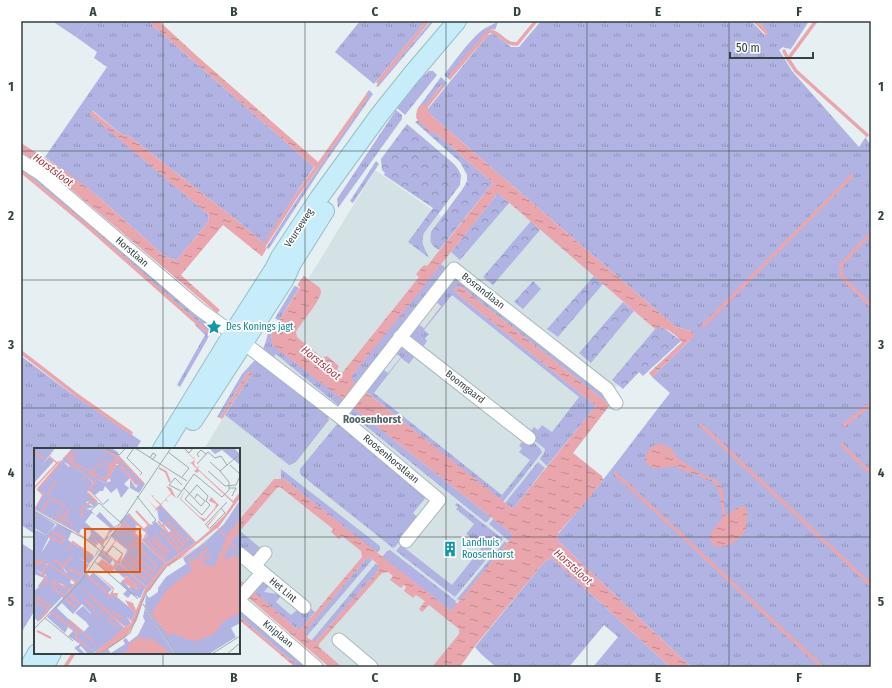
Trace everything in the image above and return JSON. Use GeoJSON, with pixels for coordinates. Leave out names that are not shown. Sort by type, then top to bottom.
{"type":"FeatureCollection","features":[{"type":"Feature","properties":{"kind":"main road","name":"Veurseweg"},"geometry":{"type":"LineString","coordinates":[[283,268],[319,198],[380,114],[457,21]]}},
{"type":"Feature","properties":{"kind":"main road","name":"Veurseweg"},"geometry":{"type":"LineString","coordinates":[[163,448],[238,338],[283,268],[328,205],[394,107],[416,78],[465,21]]}},
{"type":"Feature","properties":{"kind":"main road","name":"Veurseweg"},"geometry":{"type":"LineString","coordinates":[[177,448],[238,338]]}},
{"type":"Feature","properties":{"kind":"main road"},"geometry":{"type":"LineString","coordinates":[[28,667],[36,654]]}},
{"type":"Feature","properties":{"kind":"main road"},"geometry":{"type":"LineString","coordinates":[[44,667],[51,654]]}},
{"type":"Feature","properties":{"kind":"street","name":"Horstlaan"},"geometry":{"type":"LineString","coordinates":[[21,161],[41,174],[199,309],[238,338]]}},
{"type":"Feature","properties":{"kind":"street","name":"Bosrandlaan"},"geometry":{"type":"LineString","coordinates":[[342,411],[454,269],[607,389],[616,403]]}},
{"type":"Feature","properties":{"kind":"street","name":"Boomgaard"},"geometry":{"type":"LineString","coordinates":[[400,337],[529,438]]}},
{"type":"Feature","properties":{"kind":"street","name":"Roosenhorstlaan"},"geometry":{"type":"LineString","coordinates":[[238,338],[342,411],[440,500],[406,540]]}},
{"type":"Feature","properties":{"kind":"street","name":"Het Lint"},"geometry":{"type":"LineString","coordinates":[[240,599],[251,586],[265,552]]}},
{"type":"Feature","properties":{"kind":"street","name":"Het Lint"},"geometry":{"type":"LineString","coordinates":[[240,554],[304,607]]}},
{"type":"Feature","properties":{"kind":"street","name":"Kniplaan"},"geometry":{"type":"LineString","coordinates":[[240,599],[316,667]]}},
{"type":"Feature","properties":{"kind":"street"},"geometry":{"type":"LineString","coordinates":[[339,640],[368,666]]}},
{"type":"Feature","properties":{"kind":"shaded area"},"geometry":{"type":"Polygon","coordinates":[[[375,170],[464,232],[501,187],[680,341],[615,388],[512,521],[543,550],[448,667],[333,667],[240,588],[240,448],[205,448],[375,170]]]}},
{"type":"Feature","properties":{"kind":"shaded area"},"geometry":{"type":"Polygon","coordinates":[[[435,301],[441,306],[424,328],[417,323],[435,301]]]}},
{"type":"Feature","properties":{"kind":"green space"},"geometry":{"type":"Polygon","coordinates":[[[52,21],[87,21],[76,37],[52,21]]]}},
{"type":"Feature","properties":{"kind":"green space"},"geometry":{"type":"Polygon","coordinates":[[[87,21],[148,21],[314,167],[264,244],[244,226],[129,136],[122,135],[93,111],[90,114],[208,214],[209,221],[177,260],[167,258],[94,193],[45,157],[107,67],[94,58],[97,52],[76,37],[87,21]]]}},
{"type":"Feature","properties":{"kind":"green space"},"geometry":{"type":"Polygon","coordinates":[[[360,21],[426,21],[374,84],[335,52],[360,21]]]}},
{"type":"Feature","properties":{"kind":"green space"},"geometry":{"type":"Polygon","coordinates":[[[431,21],[434,21],[378,87],[376,86],[431,21]]]}},
{"type":"Feature","properties":{"kind":"green space"},"geometry":{"type":"Polygon","coordinates":[[[541,21],[751,21],[765,35],[768,32],[758,21],[809,21],[791,49],[783,47],[779,50],[792,71],[859,147],[867,135],[866,138],[871,146],[871,667],[691,667],[558,541],[558,534],[601,482],[670,393],[652,377],[690,340],[691,331],[676,327],[433,117],[427,110],[487,36],[492,33],[511,47],[519,47],[541,21]]]}},
{"type":"Feature","properties":{"kind":"green space"},"geometry":{"type":"Polygon","coordinates":[[[498,22],[495,30],[493,29],[488,31],[449,76],[451,78],[450,80],[444,75],[461,52],[481,31],[498,22]]]}},
{"type":"Feature","properties":{"kind":"green space"},"geometry":{"type":"Polygon","coordinates":[[[429,71],[433,71],[437,75],[405,115],[397,108],[416,83],[429,71]]]}},
{"type":"Feature","properties":{"kind":"green space"},"geometry":{"type":"Polygon","coordinates":[[[441,77],[447,83],[444,88],[441,85],[421,112],[418,108],[441,77]]]}},
{"type":"Feature","properties":{"kind":"green space"},"geometry":{"type":"Polygon","coordinates":[[[369,90],[373,94],[321,169],[268,250],[266,248],[368,97],[366,94],[369,90]]]}},
{"type":"Feature","properties":{"kind":"green space"},"geometry":{"type":"Polygon","coordinates":[[[396,110],[402,115],[402,119],[338,208],[337,199],[396,110]]]}},
{"type":"Feature","properties":{"kind":"green space"},"geometry":{"type":"Polygon","coordinates":[[[422,118],[432,130],[493,183],[439,250],[431,243],[431,232],[464,187],[467,181],[467,175],[460,162],[415,122],[422,118]]]}},
{"type":"Feature","properties":{"kind":"green space"},"geometry":{"type":"Polygon","coordinates":[[[407,124],[454,164],[461,175],[460,185],[424,233],[423,244],[428,257],[408,242],[433,208],[384,175],[385,173],[382,170],[381,159],[407,124]]]}},
{"type":"Feature","properties":{"kind":"green space"},"geometry":{"type":"Polygon","coordinates":[[[376,161],[379,164],[353,203],[350,201],[376,161]]]}},
{"type":"Feature","properties":{"kind":"green space"},"geometry":{"type":"Polygon","coordinates":[[[21,165],[202,316],[197,322],[89,226],[21,169],[21,165]]]}},
{"type":"Feature","properties":{"kind":"green space"},"geometry":{"type":"Polygon","coordinates":[[[498,193],[509,203],[460,260],[451,252],[498,193]]]}},
{"type":"Feature","properties":{"kind":"green space"},"geometry":{"type":"Polygon","coordinates":[[[531,221],[540,230],[493,285],[483,277],[531,221]]]}},
{"type":"Feature","properties":{"kind":"green space"},"geometry":{"type":"Polygon","coordinates":[[[441,264],[446,268],[447,273],[357,385],[352,381],[351,376],[441,264]]]}},
{"type":"Feature","properties":{"kind":"green space"},"geometry":{"type":"Polygon","coordinates":[[[594,276],[603,284],[558,337],[547,329],[594,276]]]}},
{"type":"Feature","properties":{"kind":"green space"},"geometry":{"type":"Polygon","coordinates":[[[458,279],[602,390],[612,402],[610,405],[460,286],[455,288],[454,291],[596,406],[547,466],[540,459],[545,449],[528,434],[534,427],[538,430],[542,425],[552,432],[579,397],[452,295],[424,330],[429,334],[425,338],[427,341],[422,349],[410,337],[411,331],[417,323],[424,328],[441,306],[435,301],[452,281],[458,279]]]}},
{"type":"Feature","properties":{"kind":"green space"},"geometry":{"type":"Polygon","coordinates":[[[533,281],[541,289],[523,309],[514,302],[533,281]]]}},
{"type":"Feature","properties":{"kind":"green space"},"geometry":{"type":"Polygon","coordinates":[[[295,285],[299,288],[279,321],[275,318],[295,285]]]}},
{"type":"Feature","properties":{"kind":"green space"},"geometry":{"type":"Polygon","coordinates":[[[623,302],[634,311],[591,363],[579,353],[623,302]]]}},
{"type":"Feature","properties":{"kind":"green space"},"geometry":{"type":"Polygon","coordinates":[[[202,316],[213,326],[207,340],[180,387],[177,385],[205,335],[195,325],[202,316]]]}},
{"type":"Feature","properties":{"kind":"green space"},"geometry":{"type":"Polygon","coordinates":[[[658,327],[664,328],[681,341],[643,376],[639,372],[623,389],[612,380],[658,327]]]}},
{"type":"Feature","properties":{"kind":"green space"},"geometry":{"type":"Polygon","coordinates":[[[268,333],[271,334],[273,345],[345,400],[339,406],[276,354],[272,360],[263,351],[268,333]]]}},
{"type":"Feature","properties":{"kind":"green space"},"geometry":{"type":"Polygon","coordinates":[[[402,346],[417,353],[409,364],[401,358],[374,393],[502,495],[530,460],[519,452],[522,448],[519,446],[524,439],[529,440],[541,449],[542,452],[540,455],[503,502],[364,390],[381,368],[388,373],[401,357],[394,352],[402,346]]]}},
{"type":"Feature","properties":{"kind":"green space"},"geometry":{"type":"Polygon","coordinates":[[[21,356],[72,394],[141,441],[137,448],[34,448],[34,533],[21,525],[21,356]]]}},
{"type":"Feature","properties":{"kind":"green space"},"geometry":{"type":"Polygon","coordinates":[[[256,359],[328,415],[329,420],[296,462],[289,465],[225,415],[250,376],[253,374],[249,372],[246,375],[220,418],[217,417],[242,374],[256,359]]]}},
{"type":"Feature","properties":{"kind":"green space"},"geometry":{"type":"Polygon","coordinates":[[[351,406],[491,517],[487,522],[485,522],[347,411],[351,406]]]}},
{"type":"Feature","properties":{"kind":"green space"},"geometry":{"type":"Polygon","coordinates":[[[338,423],[428,495],[413,513],[419,519],[393,548],[300,474],[300,469],[338,423]]]}},
{"type":"Feature","properties":{"kind":"green space"},"geometry":{"type":"Polygon","coordinates":[[[538,462],[545,468],[513,509],[505,503],[538,462]]]}},
{"type":"Feature","properties":{"kind":"green space"},"geometry":{"type":"Polygon","coordinates":[[[281,469],[380,546],[380,550],[377,553],[284,479],[281,479],[281,469]]]}},
{"type":"Feature","properties":{"kind":"green space"},"geometry":{"type":"Polygon","coordinates":[[[457,503],[503,539],[455,597],[396,551],[401,545],[452,585],[482,547],[466,534],[474,524],[456,509],[458,507],[455,505],[457,503]]]}},
{"type":"Feature","properties":{"kind":"green space"},"geometry":{"type":"Polygon","coordinates":[[[494,518],[512,534],[509,541],[489,524],[494,518]]]}},
{"type":"Feature","properties":{"kind":"green space"},"geometry":{"type":"Polygon","coordinates":[[[240,531],[263,550],[255,559],[240,552],[240,531]]]}},
{"type":"Feature","properties":{"kind":"green space"},"geometry":{"type":"Polygon","coordinates":[[[505,541],[507,543],[460,601],[457,599],[505,541]]]}},
{"type":"Feature","properties":{"kind":"green space"},"geometry":{"type":"Polygon","coordinates":[[[21,543],[34,551],[34,612],[21,633],[21,543]]]}},
{"type":"Feature","properties":{"kind":"green space"},"geometry":{"type":"Polygon","coordinates":[[[390,550],[458,604],[451,611],[382,557],[387,551],[390,550]]]}},
{"type":"Feature","properties":{"kind":"green space"},"geometry":{"type":"Polygon","coordinates":[[[370,558],[372,560],[306,637],[304,632],[365,560],[370,558]]]}},
{"type":"Feature","properties":{"kind":"green space"},"geometry":{"type":"Polygon","coordinates":[[[552,558],[670,667],[593,667],[618,637],[604,625],[569,667],[496,667],[481,654],[475,647],[545,561],[552,558]]]}},
{"type":"Feature","properties":{"kind":"green space"},"geometry":{"type":"Polygon","coordinates":[[[376,563],[378,565],[378,571],[316,641],[311,641],[376,563]]]}},
{"type":"Feature","properties":{"kind":"green space"},"geometry":{"type":"Polygon","coordinates":[[[262,582],[265,582],[269,586],[264,592],[278,594],[281,596],[276,602],[291,615],[297,610],[301,613],[307,605],[315,612],[301,629],[297,629],[252,591],[262,582]]]}},
{"type":"Feature","properties":{"kind":"green space"},"geometry":{"type":"Polygon","coordinates":[[[240,607],[250,615],[250,619],[280,644],[312,667],[299,667],[240,617],[240,607]]]}},
{"type":"Feature","properties":{"kind":"water"},"geometry":{"type":"Polygon","coordinates":[[[148,21],[159,21],[318,162],[319,167],[314,167],[148,21]]]}},
{"type":"Feature","properties":{"kind":"water","name":"Horstsloot"},"geometry":{"type":"Polygon","coordinates":[[[427,110],[433,117],[676,327],[691,331],[695,335],[652,377],[649,373],[682,342],[673,333],[666,329],[655,329],[498,193],[352,376],[352,381],[513,509],[596,406],[454,291],[455,288],[460,286],[610,405],[573,453],[602,476],[603,480],[558,533],[558,541],[691,667],[670,667],[552,558],[545,561],[475,646],[460,667],[432,667],[459,634],[459,629],[429,605],[422,612],[419,609],[425,601],[416,595],[413,598],[404,591],[406,587],[404,585],[401,588],[390,580],[393,576],[388,572],[382,573],[319,644],[319,647],[342,667],[329,667],[240,591],[240,580],[297,629],[301,629],[362,557],[361,551],[342,536],[339,539],[331,532],[333,529],[280,487],[277,488],[240,531],[240,519],[274,479],[284,479],[451,611],[512,537],[512,534],[272,345],[271,334],[300,287],[223,225],[181,275],[220,310],[217,313],[47,169],[21,152],[21,143],[64,170],[94,193],[167,258],[177,260],[209,221],[208,214],[89,114],[92,111],[122,135],[129,136],[244,226],[264,244],[266,248],[320,288],[321,291],[318,300],[296,332],[297,337],[322,358],[327,356],[339,366],[337,370],[342,373],[419,277],[416,274],[424,265],[427,266],[493,183],[432,130],[422,118],[427,110]],[[370,558],[365,560],[305,631],[308,638],[316,641],[378,571],[378,564],[370,558]]]}},
{"type":"Feature","properties":{"kind":"water"},"geometry":{"type":"Polygon","coordinates":[[[249,372],[254,372],[222,419],[220,418],[246,375],[249,372]]]}},
{"type":"Feature","properties":{"kind":"water"},"geometry":{"type":"Polygon","coordinates":[[[657,444],[668,447],[679,459],[700,473],[719,483],[724,495],[726,516],[737,508],[746,507],[747,520],[743,535],[728,545],[721,547],[713,546],[710,534],[723,518],[717,486],[713,482],[675,466],[653,468],[648,465],[645,461],[646,455],[651,447],[657,444]]]}},
{"type":"Feature","properties":{"kind":"water"},"geometry":{"type":"Polygon","coordinates":[[[240,617],[299,667],[295,667],[240,621],[240,617]]]}},
{"type":"Feature","properties":{"kind":"pier"},"geometry":{"type":"Polygon","coordinates":[[[267,248],[305,274],[296,287],[261,258],[267,248]]]}},
{"type":"Feature","properties":{"kind":"waterway"},"geometry":{"type":"LineString","coordinates":[[378,82],[428,21]]}},
{"type":"Feature","properties":{"kind":"waterway"},"geometry":{"type":"LineString","coordinates":[[450,77],[489,31],[495,32],[510,43],[517,44],[536,21]]}},
{"type":"Feature","properties":{"kind":"waterway"},"geometry":{"type":"LineString","coordinates":[[755,21],[767,33]]}},
{"type":"Feature","properties":{"kind":"waterway"},"geometry":{"type":"LineString","coordinates":[[816,21],[788,59],[796,71],[867,135]]}},
{"type":"Feature","properties":{"kind":"waterway"},"geometry":{"type":"LineString","coordinates":[[784,51],[788,59]]}},
{"type":"Feature","properties":{"kind":"waterway"},"geometry":{"type":"LineString","coordinates":[[423,111],[442,87]]}},
{"type":"Feature","properties":{"kind":"waterway"},"geometry":{"type":"LineString","coordinates":[[262,249],[295,198],[367,96]]}},
{"type":"Feature","properties":{"kind":"waterway"},"geometry":{"type":"LineString","coordinates":[[423,111],[422,116],[434,127]]}},
{"type":"Feature","properties":{"kind":"waterway"},"geometry":{"type":"LineString","coordinates":[[21,171],[87,226],[206,331]]}},
{"type":"Feature","properties":{"kind":"waterway"},"geometry":{"type":"LineString","coordinates":[[703,326],[852,176]]}},
{"type":"Feature","properties":{"kind":"waterway"},"geometry":{"type":"LineString","coordinates":[[871,233],[841,265],[841,276],[871,306]]}},
{"type":"Feature","properties":{"kind":"waterway"},"geometry":{"type":"LineString","coordinates":[[21,352],[78,396],[131,433]]}},
{"type":"Feature","properties":{"kind":"waterway"},"geometry":{"type":"LineString","coordinates":[[844,425],[871,404]]}},
{"type":"Feature","properties":{"kind":"waterway"},"geometry":{"type":"LineString","coordinates":[[701,425],[871,585]]}},
{"type":"Feature","properties":{"kind":"waterway"},"geometry":{"type":"LineString","coordinates":[[842,445],[871,473]]}},
{"type":"Feature","properties":{"kind":"waterway"},"geometry":{"type":"LineString","coordinates":[[616,474],[822,667]]}},
{"type":"Feature","properties":{"kind":"waterway"},"geometry":{"type":"LineString","coordinates":[[65,667],[73,654]]}},
{"type":"Feature","properties":{"kind":"place","name":"Des Konings jagt"},"geometry":{"type":"Point","coordinates":[214,327]}},
{"type":"Feature","properties":{"kind":"place","name":"Landhuis Roosenhorst"},"geometry":{"type":"Point","coordinates":[450,549]}},
{"type":"Feature","properties":{"kind":"district","name":"Roosenhorst"},"geometry":{"type":"Point","coordinates":[372,419]}}]}
